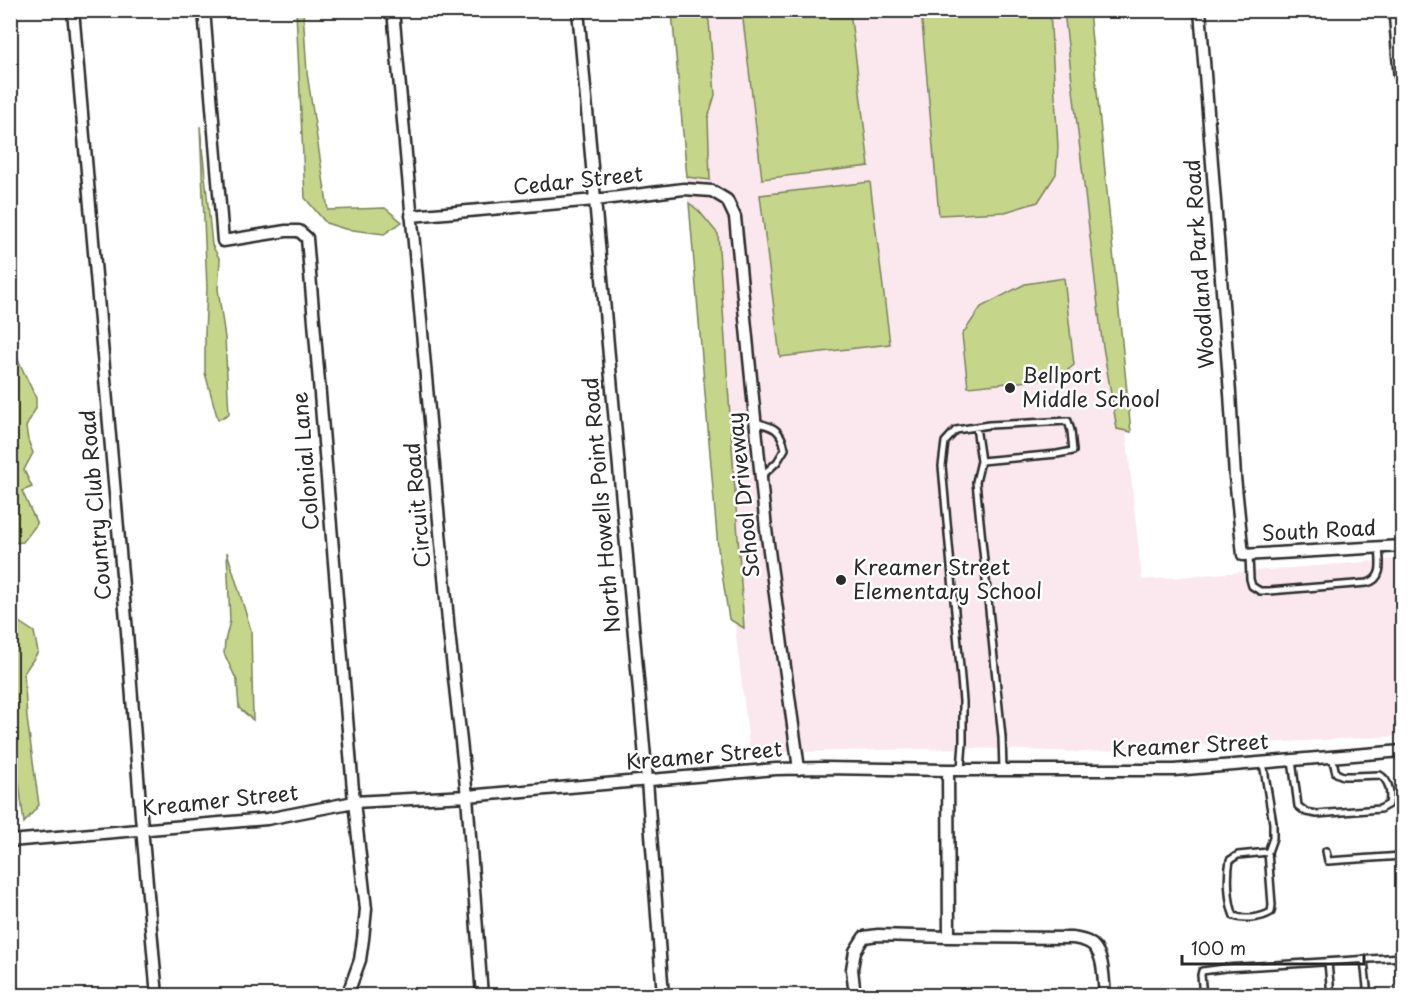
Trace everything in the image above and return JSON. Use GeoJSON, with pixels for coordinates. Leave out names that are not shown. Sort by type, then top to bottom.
{"type":"FeatureCollection","features":[{"type":"Feature","properties":{"kind":"main road"},"geometry":{"type":"LineString","coordinates":[[1397,10],[1402,74]]}},
{"type":"Feature","properties":{"kind":"street","name":"Country Club Road"},"geometry":{"type":"LineString","coordinates":[[73,10],[157,996]]}},
{"type":"Feature","properties":{"kind":"street","name":"Colonial Lane"},"geometry":{"type":"LineString","coordinates":[[204,10],[223,241],[286,231],[299,231],[307,238],[354,802],[366,909],[360,960],[347,996]]}},
{"type":"Feature","properties":{"kind":"street","name":"Circuit Road"},"geometry":{"type":"LineString","coordinates":[[393,10],[447,620],[467,796],[482,996]]}},
{"type":"Feature","properties":{"kind":"street","name":"North Howells Point Road"},"geometry":{"type":"LineString","coordinates":[[578,10],[647,780],[663,996]]}},
{"type":"Feature","properties":{"kind":"street","name":"Woodland Park Road"},"geometry":{"type":"LineString","coordinates":[[1200,10],[1239,515]]}},
{"type":"Feature","properties":{"kind":"street","name":"Cedar Street"},"geometry":{"type":"LineString","coordinates":[[411,216],[595,200],[684,189],[712,191],[726,200],[735,217]]}},
{"type":"Feature","properties":{"kind":"street","name":"School Driveway"},"geometry":{"type":"LineString","coordinates":[[735,217],[766,529],[799,769]]}},
{"type":"Feature","properties":{"kind":"street","name":"South Road"},"geometry":{"type":"LineString","coordinates":[[1239,515],[1243,555],[1402,546]]}},
{"type":"Feature","properties":{"kind":"street","name":"Kreamer Street"},"geometry":{"type":"LineString","coordinates":[[10,841],[267,819],[354,802],[467,796],[799,769],[1174,770],[1402,751]]}},
{"type":"Feature","properties":{"kind":"street"},"geometry":{"type":"LineString","coordinates":[[948,770],[949,937]]}},
{"type":"Feature","properties":{"kind":"street"},"geometry":{"type":"LineString","coordinates":[[855,996],[852,969],[855,951],[864,937],[878,935],[1073,938],[1089,942],[1098,952],[1105,996]]}},
{"type":"Feature","properties":{"kind":"lane"},"geometry":{"type":"LineString","coordinates":[[961,769],[963,701],[942,466],[945,442],[956,430],[1068,421],[1073,451],[981,461]]}},
{"type":"Feature","properties":{"kind":"lane"},"geometry":{"type":"LineString","coordinates":[[756,422],[774,428],[783,437],[785,449],[777,462],[761,477]]}},
{"type":"Feature","properties":{"kind":"lane"},"geometry":{"type":"LineString","coordinates":[[976,427],[981,461],[976,482],[1002,737],[1003,770]]}},
{"type":"Feature","properties":{"kind":"lane"},"geometry":{"type":"LineString","coordinates":[[1249,555],[1252,586],[1260,591],[1269,591],[1374,581],[1379,575],[1379,547]]}},
{"type":"Feature","properties":{"kind":"lane"},"geometry":{"type":"LineString","coordinates":[[1292,760],[1298,806],[1306,812],[1317,814],[1380,809],[1389,804],[1391,794],[1384,778],[1380,775],[1343,776],[1336,772],[1332,757]]}},
{"type":"Feature","properties":{"kind":"lane"},"geometry":{"type":"LineString","coordinates":[[1263,763],[1273,823],[1273,838],[1268,852],[1271,912],[1265,916],[1240,919],[1234,916],[1231,910],[1228,869],[1230,860],[1238,855],[1268,852]]}},
{"type":"Feature","properties":{"kind":"lane"},"geometry":{"type":"LineString","coordinates":[[1326,850],[1328,861],[1402,856]]}},
{"type":"Feature","properties":{"kind":"lane"},"geometry":{"type":"LineString","coordinates":[[1203,996],[1202,971],[1401,957],[1402,996]]}},
{"type":"Feature","properties":{"kind":"lane"},"geometry":{"type":"LineString","coordinates":[[1364,960],[1368,996]]}},
{"type":"Feature","properties":{"kind":"lane"},"geometry":{"type":"LineString","coordinates":[[1328,962],[1331,996]]}},
{"type":"Feature","properties":{"kind":"shaded area","name":"Bellport Middle School"},"geometry":{"type":"Polygon","coordinates":[[[670,11],[1081,11],[1142,580],[1402,559],[1402,736],[1081,752],[969,748],[750,753],[708,398],[670,11]]]}},
{"type":"Feature","properties":{"kind":"green space"},"geometry":{"type":"Polygon","coordinates":[[[296,11],[303,11],[307,73],[328,210],[385,208],[402,222],[384,234],[345,229],[326,223],[305,198],[296,11]]]}},
{"type":"Feature","properties":{"kind":"green space"},"geometry":{"type":"Polygon","coordinates":[[[672,11],[704,11],[709,21],[715,95],[708,118],[710,180],[687,177],[672,11]]]}},
{"type":"Feature","properties":{"kind":"green space"},"geometry":{"type":"Polygon","coordinates":[[[742,11],[850,11],[869,166],[762,179],[742,11]]]}},
{"type":"Feature","properties":{"kind":"green space"},"geometry":{"type":"Polygon","coordinates":[[[921,11],[1050,11],[1058,147],[1056,174],[1038,202],[1005,212],[939,215],[921,11]]]}},
{"type":"Feature","properties":{"kind":"green space"},"geometry":{"type":"Polygon","coordinates":[[[1064,11],[1089,11],[1131,432],[1117,429],[1102,341],[1064,11]]]}},
{"type":"Feature","properties":{"kind":"green space"},"geometry":{"type":"Polygon","coordinates":[[[200,126],[212,245],[220,260],[218,289],[225,338],[229,414],[218,420],[205,373],[207,288],[200,126]]]}},
{"type":"Feature","properties":{"kind":"green space"},"geometry":{"type":"Polygon","coordinates":[[[870,182],[890,344],[780,357],[760,195],[870,182]]]}},
{"type":"Feature","properties":{"kind":"green space"},"geometry":{"type":"Polygon","coordinates":[[[689,203],[699,211],[718,234],[744,628],[729,619],[718,548],[689,203]]]}},
{"type":"Feature","properties":{"kind":"green space"},"geometry":{"type":"Polygon","coordinates":[[[1064,278],[1074,365],[1058,378],[968,387],[962,335],[981,307],[1025,284],[1064,278]]]}},
{"type":"Feature","properties":{"kind":"green space"},"geometry":{"type":"Polygon","coordinates":[[[11,345],[36,398],[36,408],[26,427],[33,453],[24,470],[32,487],[22,491],[37,524],[23,542],[11,543],[11,345]]]}},
{"type":"Feature","properties":{"kind":"green space"},"geometry":{"type":"Polygon","coordinates":[[[227,552],[251,630],[253,720],[239,708],[237,681],[224,653],[230,621],[227,552]]]}},
{"type":"Feature","properties":{"kind":"green space"},"geometry":{"type":"Polygon","coordinates":[[[16,620],[34,632],[38,652],[24,673],[27,718],[39,805],[24,823],[11,717],[11,621],[16,620]]]}},
{"type":"Feature","properties":{"kind":"place","name":"Bellport Middle School"},"geometry":{"type":"Point","coordinates":[1010,388]}},
{"type":"Feature","properties":{"kind":"place","name":"Kreamer Street Elementary School"},"geometry":{"type":"Point","coordinates":[841,580]}}]}
